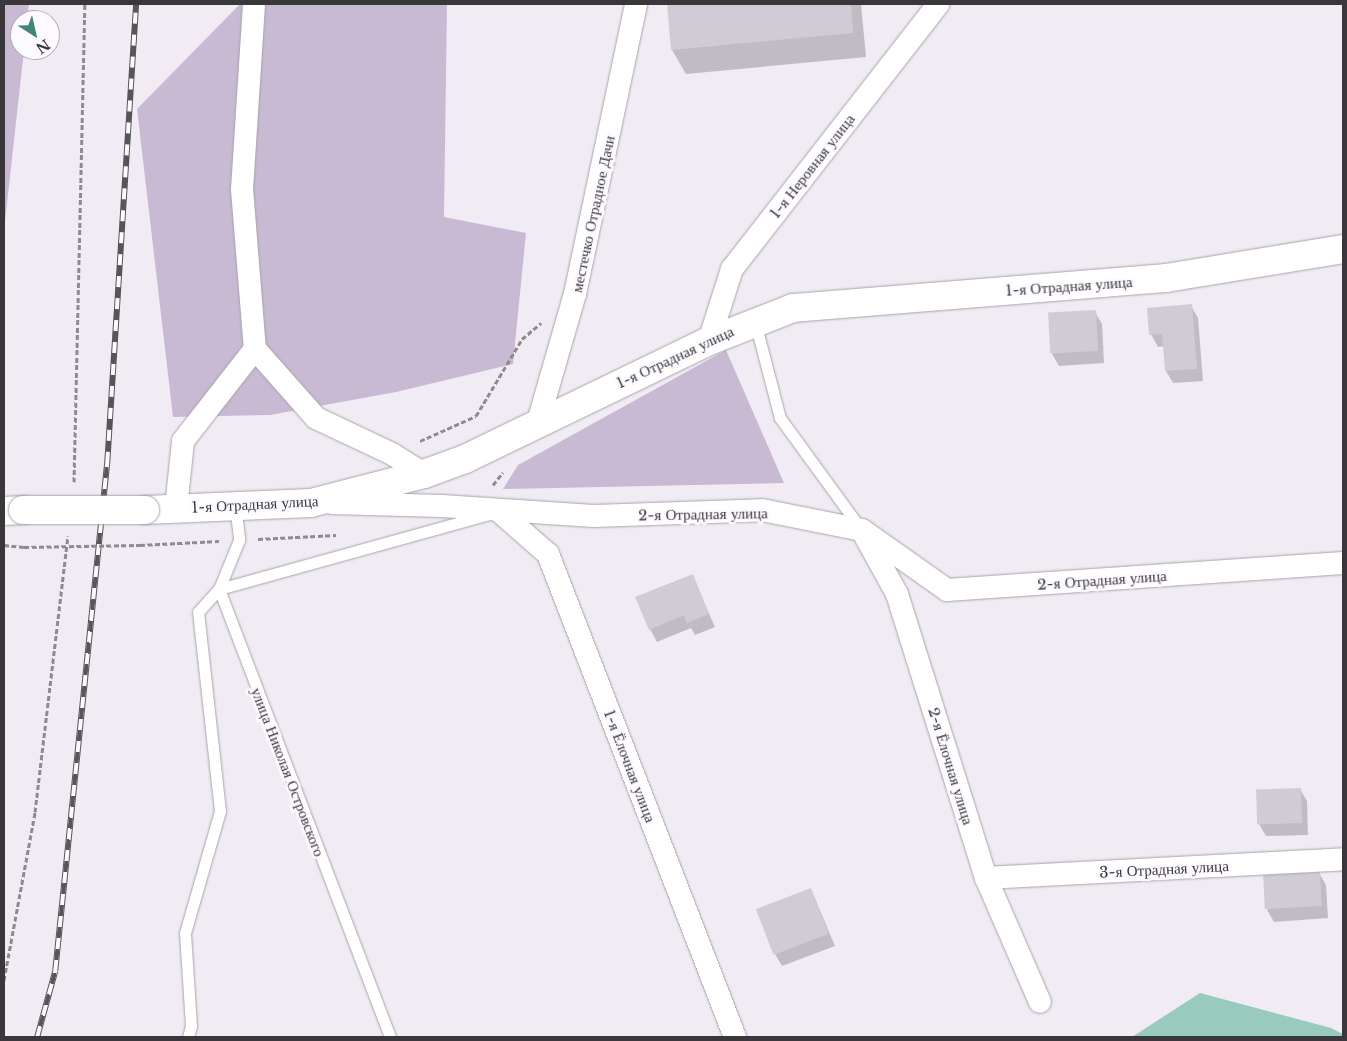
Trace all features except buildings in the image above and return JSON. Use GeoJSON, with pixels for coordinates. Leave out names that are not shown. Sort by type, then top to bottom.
{"type":"FeatureCollection","features":[{"type":"Feature","properties":{"kind":"main road","name":"1-я Отрадная улица"},"geometry":{"type":"LineString","coordinates":[[13,511],[145,510],[311,503],[424,474],[465,459],[538,422],[754,320],[793,308],[1166,278],[1343,249]]}},
{"type":"Feature","properties":{"kind":"street"},"geometry":{"type":"LineString","coordinates":[[254,4],[242,189],[255,348],[316,418],[392,454],[424,474]]}},
{"type":"Feature","properties":{"kind":"street","name":"местечко Отрадное Дачи"},"geometry":{"type":"LineString","coordinates":[[538,422],[575,294],[636,4]]}},
{"type":"Feature","properties":{"kind":"street","name":"1-я Неровная улица"},"geometry":{"type":"LineString","coordinates":[[709,341],[732,269],[938,4]]}},
{"type":"Feature","properties":{"kind":"street"},"geometry":{"type":"LineString","coordinates":[[176,508],[183,441],[255,348]]}},
{"type":"Feature","properties":{"kind":"street","name":"2-я Отрадная улица"},"geometry":{"type":"LineString","coordinates":[[311,503],[594,516],[762,510],[862,530],[947,590],[1343,563]]}},
{"type":"Feature","properties":{"kind":"street","name":"1-я Ёлочная улица"},"geometry":{"type":"LineString","coordinates":[[500,512],[548,554],[735,1037]]}},
{"type":"Feature","properties":{"kind":"street","name":"2-я Ёлочная улица"},"geometry":{"type":"LineString","coordinates":[[862,530],[897,594],[986,878],[1040,1002]]}},
{"type":"Feature","properties":{"kind":"street","name":"3-я Отрадная улица"},"geometry":{"type":"LineString","coordinates":[[986,878],[1343,859]]}},
{"type":"Feature","properties":{"kind":"lane"},"geometry":{"type":"LineString","coordinates":[[754,320],[780,418],[862,530]]}},
{"type":"Feature","properties":{"kind":"lane"},"geometry":{"type":"LineString","coordinates":[[188,1037],[191,1026],[185,933],[220,811],[198,612],[219,589],[239,540],[235,506]]}},
{"type":"Feature","properties":{"kind":"lane"},"geometry":{"type":"LineString","coordinates":[[219,589],[500,512]]}},
{"type":"Feature","properties":{"kind":"lane","name":"улица Николая Островского"},"geometry":{"type":"LineString","coordinates":[[219,589],[390,1037]]}},
{"type":"Feature","properties":{"kind":"path"},"geometry":{"type":"LineString","coordinates":[[392,454],[476,416],[522,338],[575,294]]}},
{"type":"Feature","properties":{"kind":"path"},"geometry":{"type":"LineString","coordinates":[[473,509],[504,470]]}},
{"type":"Feature","properties":{"kind":"path"},"geometry":{"type":"LineString","coordinates":[[4,545],[24,547],[140,545],[338,534]]}},
{"type":"Feature","properties":{"kind":"shaded area"},"geometry":{"type":"Polygon","coordinates":[[[4,4],[29,4],[28,10],[10,10],[10,60],[23,60],[4,231],[4,4]]]}},
{"type":"Feature","properties":{"kind":"shaded area"},"geometry":{"type":"Polygon","coordinates":[[[240,4],[447,4],[444,217],[526,233],[513,364],[396,392],[270,415],[173,417],[137,109],[240,4]]]}},
{"type":"Feature","properties":{"kind":"shaded area"},"geometry":{"type":"Polygon","coordinates":[[[726,350],[784,483],[503,489],[518,465],[726,350]]]}},
{"type":"Feature","properties":{"kind":"shaded area"},"geometry":{"type":"Polygon","coordinates":[[[1200,993],[1331,1028],[1343,1034],[1343,1037],[1132,1037],[1200,993]]]}},
{"type":"Feature","properties":{"kind":"railway"},"geometry":{"type":"LineString","coordinates":[[37,1037],[55,971],[107,463],[136,4]]}}]}
